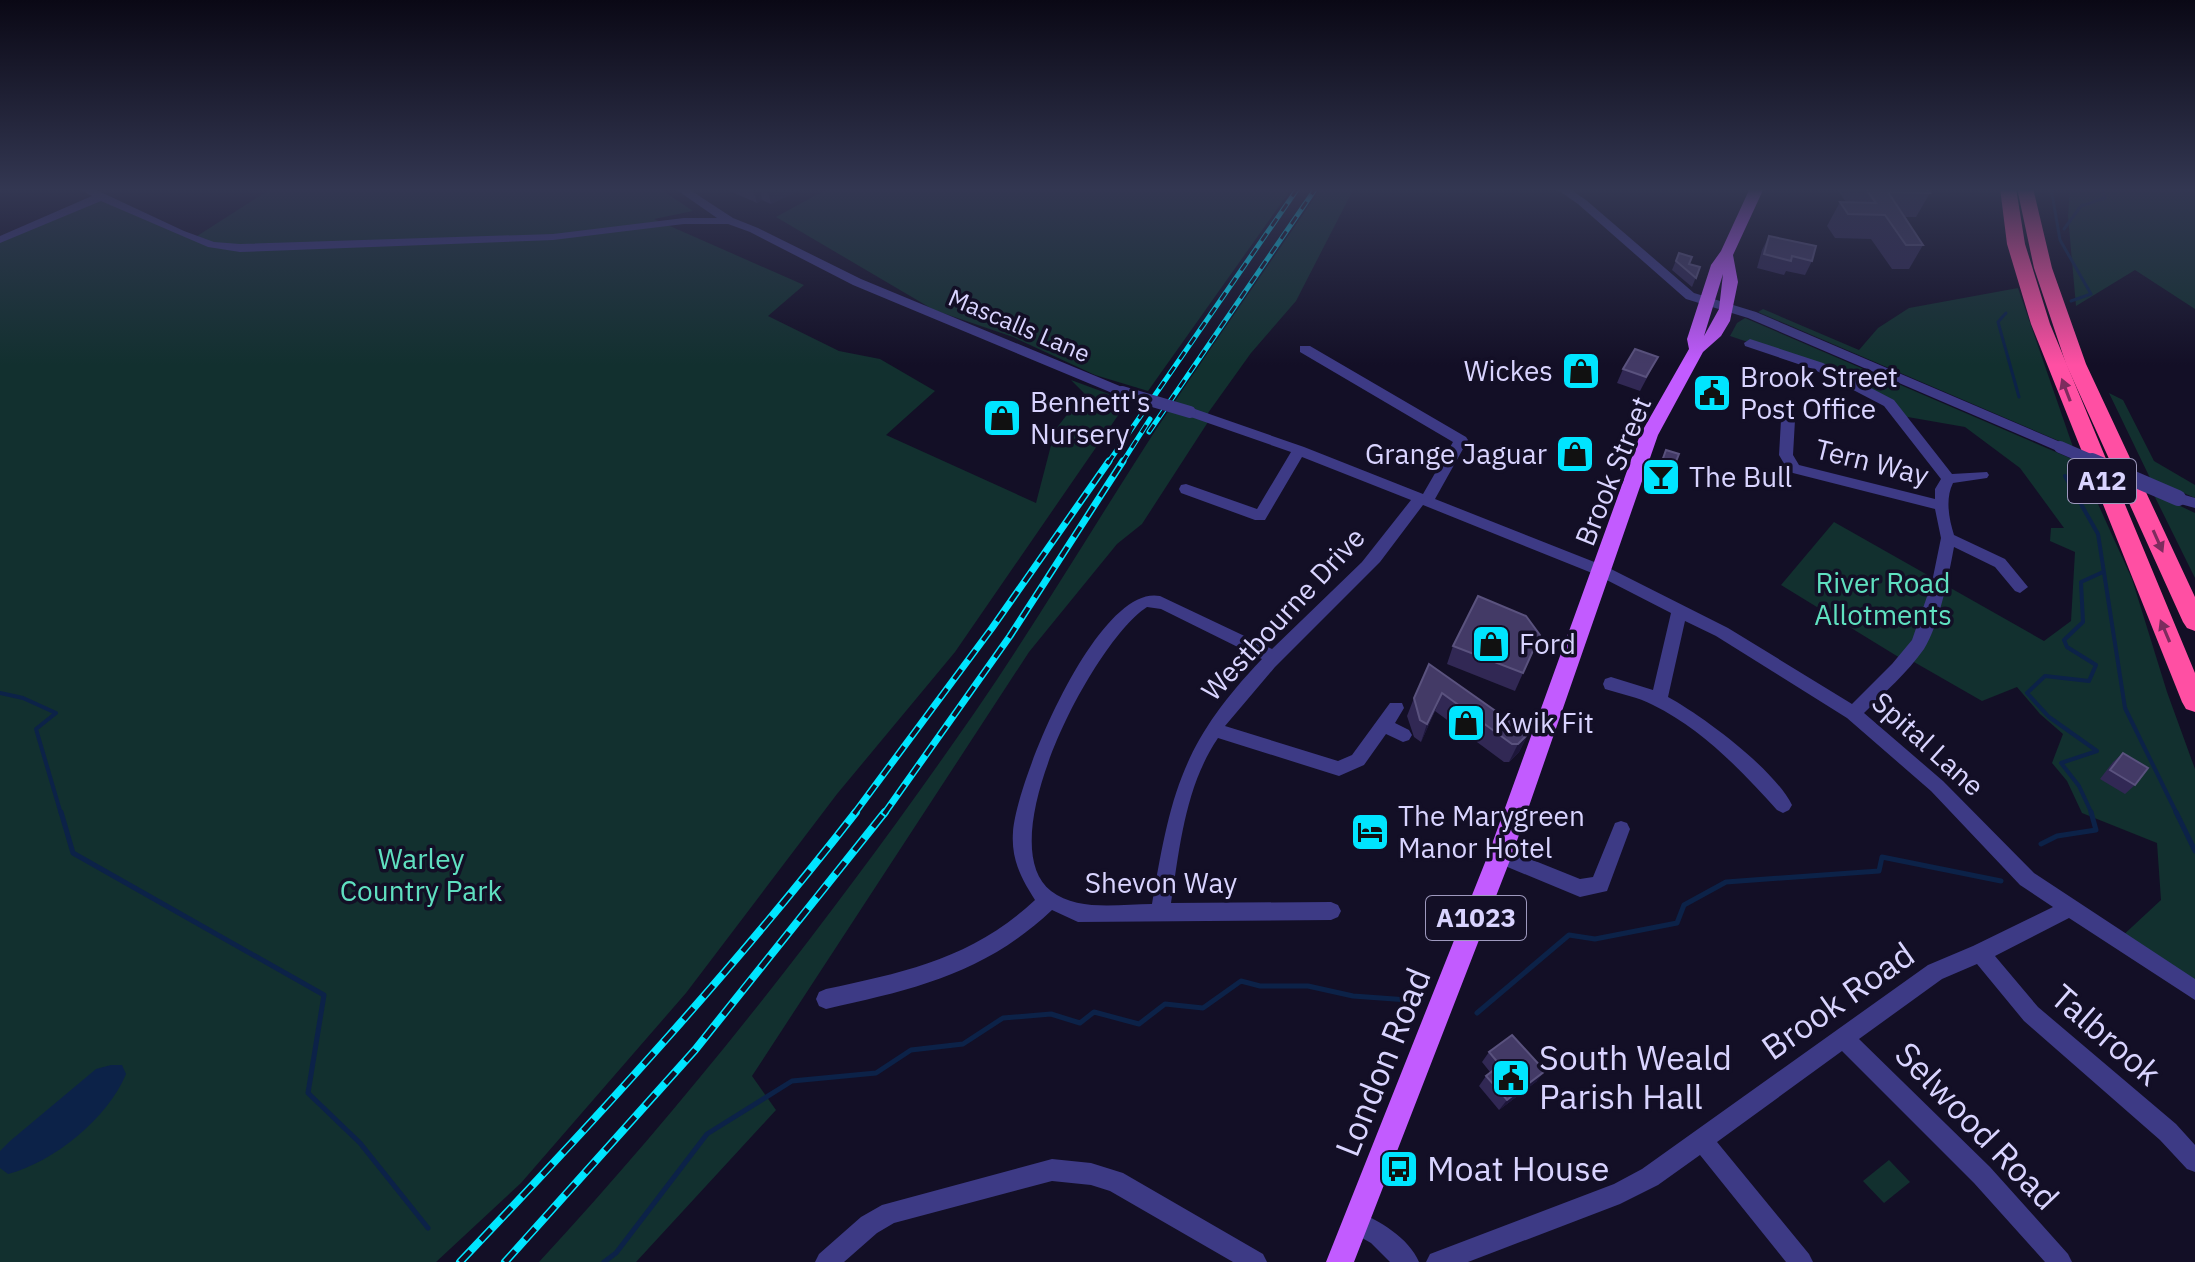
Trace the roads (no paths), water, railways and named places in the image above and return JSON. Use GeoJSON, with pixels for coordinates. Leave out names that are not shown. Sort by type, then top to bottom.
{"type":"FeatureCollection","features":[{"type":"Feature","properties":{"kind":"highway","name":"A12"},"geometry":{"type":"LineString","coordinates":[[2016,247],[2026,285],[2102,481],[2195,702]]}},
{"type":"Feature","properties":{"kind":"highway","name":"A12"},"geometry":{"type":"LineString","coordinates":[[2038,247],[2076,364],[2195,622]]}},
{"type":"Feature","properties":{"kind":"main road","name":"Brook Street"},"geometry":{"type":"LineString","coordinates":[[1697,349],[1695,339],[1718,265],[1727,257],[1730,247]]}},
{"type":"Feature","properties":{"kind":"main road","name":"Brook Street"},"geometry":{"type":"LineString","coordinates":[[1602,571],[1649,435],[1697,349],[1710,342],[1727,314],[1731,267],[1727,257]]}},
{"type":"Feature","properties":{"kind":"main road","name":"London Road"},"geometry":{"type":"LineString","coordinates":[[1340,1262],[1500,855],[1602,571]]}},
{"type":"Feature","properties":{"kind":"street","name":"Mascalls Lane"},"geometry":{"type":"LineString","coordinates":[[230,247],[271,247]]}},
{"type":"Feature","properties":{"kind":"street","name":"Mascalls Lane"},"geometry":{"type":"LineString","coordinates":[[789,247],[885,294],[1122,392],[1299,450],[1602,571]]}},
{"type":"Feature","properties":{"kind":"street"},"geometry":{"type":"LineString","coordinates":[[1633,247],[1684,292],[1727,307],[2195,503]]}},
{"type":"Feature","properties":{"kind":"street"},"geometry":{"type":"LineString","coordinates":[[1750,343],[1818,366],[1889,403],[1948,479]]}},
{"type":"Feature","properties":{"kind":"street","name":"Westbourne Drive"},"geometry":{"type":"LineString","coordinates":[[1160,911],[1173,830],[1183,792],[1213,729],[1242,689],[1367,566],[1423,500],[1461,440],[1305,349]]}},
{"type":"Feature","properties":{"kind":"street","name":"Tern Way"},"geometry":{"type":"LineString","coordinates":[[1788,420],[1788,464],[1794,469],[1832,487],[1941,506]]}},
{"type":"Feature","properties":{"kind":"street"},"geometry":{"type":"LineString","coordinates":[[1186,489],[1256,522],[1299,450]]}},
{"type":"Feature","properties":{"kind":"street"},"geometry":{"type":"LineString","coordinates":[[1948,479],[1982,475]]}},
{"type":"Feature","properties":{"kind":"street"},"geometry":{"type":"LineString","coordinates":[[1853,713],[1898,669],[1919,643],[1940,582],[1948,538],[1941,506],[1942,489],[1948,479]]}},
{"type":"Feature","properties":{"kind":"street"},"geometry":{"type":"LineString","coordinates":[[1948,538],[2000,563],[2020,587]]}},
{"type":"Feature","properties":{"kind":"street","name":"Spital Lane"},"geometry":{"type":"LineString","coordinates":[[1602,571],[1771,660],[1853,713],[1937,786],[2027,879],[2195,990]]}},
{"type":"Feature","properties":{"kind":"street","name":"Shevon Way"},"geometry":{"type":"LineString","coordinates":[[1274,657],[1155,601],[1145,601],[1130,611],[1085,670],[1049,737],[1028,796],[1021,830],[1024,862],[1034,886],[1048,901],[1061,909],[1078,913],[1331,911]]}},
{"type":"Feature","properties":{"kind":"street"},"geometry":{"type":"LineString","coordinates":[[1659,700],[1680,610]]}},
{"type":"Feature","properties":{"kind":"street"},"geometry":{"type":"LineString","coordinates":[[1611,684],[1659,700],[1728,748],[1783,805]]}},
{"type":"Feature","properties":{"kind":"street"},"geometry":{"type":"LineString","coordinates":[[1213,729],[1339,769],[1358,760],[1396,708]]}},
{"type":"Feature","properties":{"kind":"street"},"geometry":{"type":"LineString","coordinates":[[1384,725],[1403,735]]}},
{"type":"Feature","properties":{"kind":"street"},"geometry":{"type":"LineString","coordinates":[[1500,855],[1580,888],[1600,885],[1621,829]]}},
{"type":"Feature","properties":{"kind":"street"},"geometry":{"type":"LineString","coordinates":[[826,999],[917,979],[975,958],[1021,928],[1048,901]]}},
{"type":"Feature","properties":{"kind":"street","name":"Brook Road"},"geometry":{"type":"LineString","coordinates":[[1438,1262],[1620,1193],[1650,1177],[1935,972],[2069,908]]}},
{"type":"Feature","properties":{"kind":"street","name":"Talbrook"},"geometry":{"type":"LineString","coordinates":[[1980,953],[2031,1014],[2168,1132],[2195,1161]]}},
{"type":"Feature","properties":{"kind":"street","name":"Selwood Road"},"geometry":{"type":"LineString","coordinates":[[1844,1038],[1982,1175],[2060,1262]]}},
{"type":"Feature","properties":{"kind":"street"},"geometry":{"type":"LineString","coordinates":[[1701,1139],[1801,1262]]}},
{"type":"Feature","properties":{"kind":"street"},"geometry":{"type":"LineString","coordinates":[[827,1262],[869,1225],[890,1213],[1052,1170],[1091,1174],[1115,1181],[1255,1262]]}},
{"type":"Feature","properties":{"kind":"street"},"geometry":{"type":"LineString","coordinates":[[1356,1222],[1379,1235],[1407,1262]]}},
{"type":"Feature","properties":{"kind":"water"},"geometry":{"type":"Polygon","coordinates":[[[122,1065],[126,1074],[106,1106],[78,1136],[26,1168],[8,1174],[0,1168],[0,1151],[10,1141],[96,1069],[122,1065]]]}},
{"type":"Feature","properties":{"kind":"waterway"},"geometry":{"type":"LineString","coordinates":[[2064,247],[2091,294],[2071,301]]}},
{"type":"Feature","properties":{"kind":"waterway"},"geometry":{"type":"LineString","coordinates":[[2006,313],[1998,322],[2019,397]]}},
{"type":"Feature","properties":{"kind":"waterway"},"geometry":{"type":"LineString","coordinates":[[2065,476],[2098,534],[2125,708],[2177,814]]}},
{"type":"Feature","properties":{"kind":"waterway"},"geometry":{"type":"LineString","coordinates":[[2092,814],[2079,786],[2061,763],[2097,751],[2049,717],[2027,693],[2045,676],[2089,681],[2096,665],[2067,647],[2064,640],[2083,622],[2081,582],[2103,572]]}},
{"type":"Feature","properties":{"kind":"waterway"},"geometry":{"type":"LineString","coordinates":[[0,693],[23,698],[56,713],[36,729],[61,814]]}},
{"type":"Feature","properties":{"kind":"waterway"},"geometry":{"type":"LineString","coordinates":[[61,812],[73,853],[324,995],[308,1093],[360,1143],[428,1228]]}},
{"type":"Feature","properties":{"kind":"waterway"},"geometry":{"type":"LineString","coordinates":[[2041,844],[2057,836],[2096,830],[2091,812]]}},
{"type":"Feature","properties":{"kind":"waterway"},"geometry":{"type":"LineString","coordinates":[[2176,812],[2195,851]]}},
{"type":"Feature","properties":{"kind":"waterway"},"geometry":{"type":"LineString","coordinates":[[1477,1013],[1569,935],[1595,939],[1677,923],[1684,905],[1726,882],[1879,871],[1882,857],[2001,881]]}},
{"type":"Feature","properties":{"kind":"waterway"},"geometry":{"type":"LineString","coordinates":[[604,1262],[616,1253],[707,1134],[792,1081],[876,1073],[911,1050],[963,1044],[1003,1018],[1051,1014],[1080,1023],[1094,1012],[1139,1024],[1165,1004],[1203,1008],[1241,981],[1260,986],[1308,986],[1353,996],[1422,1001]]}},
{"type":"Feature","properties":{"kind":"railway"},"geometry":{"type":"LineString","coordinates":[[1108,463],[1257,247]]}},
{"type":"Feature","properties":{"kind":"railway"},"geometry":{"type":"LineString","coordinates":[[1149,432],[1276,247]]}},
{"type":"Feature","properties":{"kind":"railway"},"geometry":{"type":"LineString","coordinates":[[1122,463],[1150,419]]}},
{"type":"Feature","properties":{"kind":"railway"},"geometry":{"type":"LineString","coordinates":[[854,814],[992,628],[1109,461]]}},
{"type":"Feature","properties":{"kind":"railway"},"geometry":{"type":"LineString","coordinates":[[884,814],[1010,636],[1123,461]]}},
{"type":"Feature","properties":{"kind":"railway"},"geometry":{"type":"LineString","coordinates":[[460,1262],[664,1042],[762,929],[856,812]]}},
{"type":"Feature","properties":{"kind":"railway"},"geometry":{"type":"LineString","coordinates":[[505,1262],[695,1050],[885,812]]}},
{"type":"Feature","properties":{"kind":"place","name":"Wickes"},"geometry":{"type":"Point","coordinates":[1581,371]}},
{"type":"Feature","properties":{"kind":"place","name":"Brook Street Post Office"},"geometry":{"type":"Point","coordinates":[1712,393]}},
{"type":"Feature","properties":{"kind":"place","name":"Bennett's Nursery"},"geometry":{"type":"Point","coordinates":[1002,418]}},
{"type":"Feature","properties":{"kind":"place","name":"Grange Jaguar"},"geometry":{"type":"Point","coordinates":[1575,454]}},
{"type":"Feature","properties":{"kind":"place","name":"The Bull"},"geometry":{"type":"Point","coordinates":[1661,477]}},
{"type":"Feature","properties":{"kind":"place","name":"Ford"},"geometry":{"type":"Point","coordinates":[1491,644]}},
{"type":"Feature","properties":{"kind":"place","name":"Kwik Fit"},"geometry":{"type":"Point","coordinates":[1466,723]}},
{"type":"Feature","properties":{"kind":"place","name":"The Marygreen Manor Hotel"},"geometry":{"type":"Point","coordinates":[1370,832]}},
{"type":"Feature","properties":{"kind":"place","name":"South Weald Parish Hall"},"geometry":{"type":"Point","coordinates":[1511,1078]}},
{"type":"Feature","properties":{"kind":"place","name":"Moat House"},"geometry":{"type":"Point","coordinates":[1399,1169]}},
{"type":"Feature","properties":{"kind":"park label","name":"River Road Allotments"},"geometry":{"type":"Point","coordinates":[1883,599]}},
{"type":"Feature","properties":{"kind":"park label","name":"Warley Country Park"},"geometry":{"type":"Point","coordinates":[421,875]}}]}
